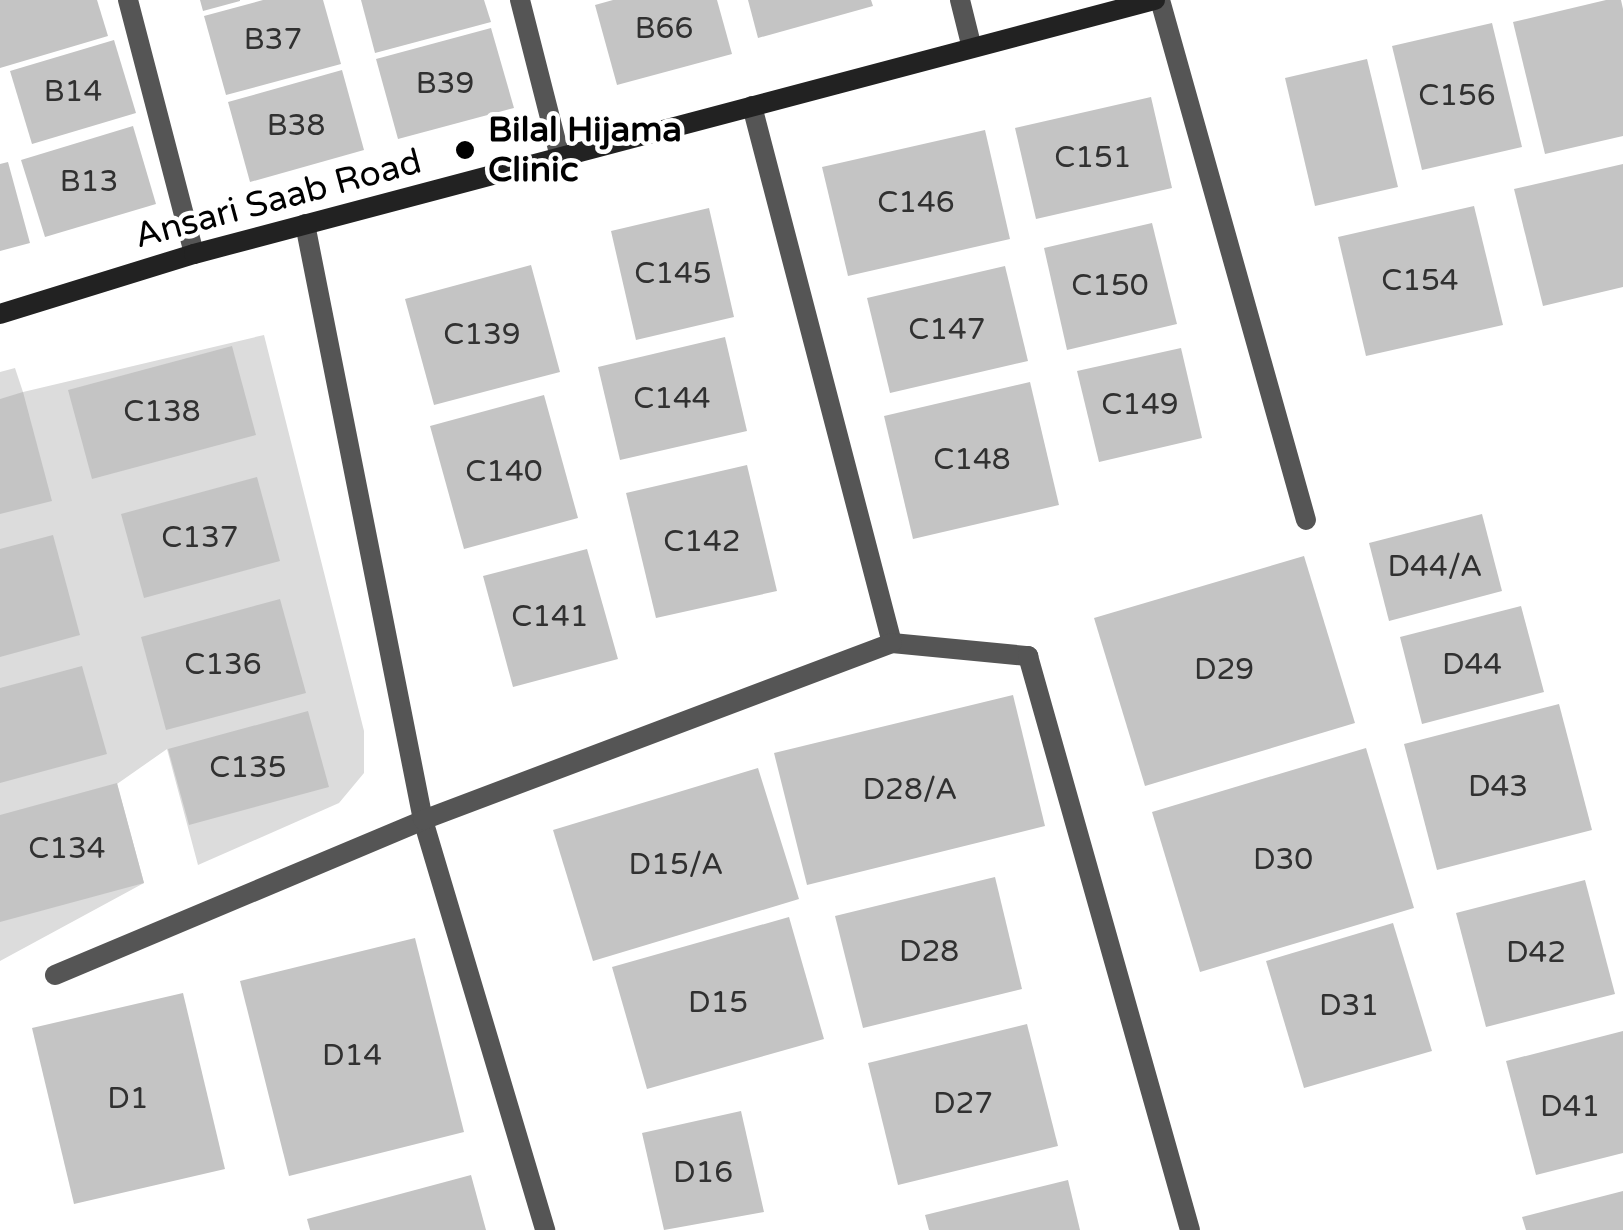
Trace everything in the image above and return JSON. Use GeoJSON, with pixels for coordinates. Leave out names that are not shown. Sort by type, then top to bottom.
{"type":"FeatureCollection","features":[{"type":"Feature","properties":{"kind":"street"},"geometry":{"type":"LineString","coordinates":[[128,0],[194,254]]}},
{"type":"Feature","properties":{"kind":"street"},"geometry":{"type":"LineString","coordinates":[[520,0],[560,158]]}},
{"type":"Feature","properties":{"kind":"street"},"geometry":{"type":"LineString","coordinates":[[960,0],[972,48]]}},
{"type":"Feature","properties":{"kind":"street"},"geometry":{"type":"LineString","coordinates":[[1158,0],[1306,520]]}},
{"type":"Feature","properties":{"kind":"street","name":"Ansari Saab Road"},"geometry":{"type":"LineString","coordinates":[[0,314],[194,254],[1158,0]]}},
{"type":"Feature","properties":{"kind":"street"},"geometry":{"type":"LineString","coordinates":[[752,106],[892,642]]}},
{"type":"Feature","properties":{"kind":"street"},"geometry":{"type":"LineString","coordinates":[[305,224],[423,820],[545,1230]]}},
{"type":"Feature","properties":{"kind":"street"},"geometry":{"type":"LineString","coordinates":[[54,975],[423,820],[892,642],[1028,656],[1190,1230]]}},
{"type":"Feature","properties":{"kind":"shaded area"},"geometry":{"type":"Polygon","coordinates":[[[264,335],[364,731],[364,773],[339,803],[198,865],[167,749],[117,784],[144,883],[0,961],[0,372],[15,368],[23,392],[264,335]]]}},
{"type":"Feature","properties":{"kind":"building"},"geometry":{"type":"Polygon","coordinates":[[[0,0],[97,0],[108,36],[0,68],[0,0]]]}},
{"type":"Feature","properties":{"kind":"building"},"geometry":{"type":"Polygon","coordinates":[[[200,0],[240,0],[240,1],[203,11],[200,0]]]}},
{"type":"Feature","properties":{"kind":"building"},"geometry":{"type":"Polygon","coordinates":[[[263,0],[323,0],[341,64],[226,95],[204,16],[263,0]]]}},
{"type":"Feature","properties":{"kind":"building"},"geometry":{"type":"Polygon","coordinates":[[[361,0],[484,0],[491,22],[375,53],[361,0]]]}},
{"type":"Feature","properties":{"kind":"building"},"geometry":{"type":"Polygon","coordinates":[[[613,0],[717,0],[732,54],[617,85],[595,5],[613,0]]]}},
{"type":"Feature","properties":{"kind":"building"},"geometry":{"type":"Polygon","coordinates":[[[748,0],[871,0],[873,6],[758,38],[748,0]]]}},
{"type":"Feature","properties":{"kind":"building"},"geometry":{"type":"Polygon","coordinates":[[[1621,0],[1623,9],[1623,136],[1545,154],[1513,22],[1621,0]]]}},
{"type":"Feature","properties":{"kind":"building"},"geometry":{"type":"Polygon","coordinates":[[[1492,23],[1522,147],[1422,170],[1392,46],[1492,23]]]}},
{"type":"Feature","properties":{"kind":"building"},"geometry":{"type":"Polygon","coordinates":[[[491,28],[514,108],[398,139],[376,59],[491,28]]]}},
{"type":"Feature","properties":{"kind":"building"},"geometry":{"type":"Polygon","coordinates":[[[114,40],[136,113],[32,144],[10,71],[114,40]]]}},
{"type":"Feature","properties":{"kind":"building"},"geometry":{"type":"Polygon","coordinates":[[[1367,59],[1398,187],[1315,206],[1285,78],[1367,59]]]}},
{"type":"Feature","properties":{"kind":"building"},"geometry":{"type":"Polygon","coordinates":[[[342,70],[364,150],[250,182],[228,102],[342,70]]]}},
{"type":"Feature","properties":{"kind":"building"},"geometry":{"type":"Polygon","coordinates":[[[1151,97],[1172,188],[1036,219],[1015,128],[1151,97]]]}},
{"type":"Feature","properties":{"kind":"building"},"geometry":{"type":"Polygon","coordinates":[[[133,126],[156,204],[45,237],[21,160],[133,126]]]}},
{"type":"Feature","properties":{"kind":"building"},"geometry":{"type":"Polygon","coordinates":[[[985,130],[1010,239],[848,276],[822,167],[985,130]]]}},
{"type":"Feature","properties":{"kind":"building"},"geometry":{"type":"Polygon","coordinates":[[[8,162],[30,243],[0,251],[0,164],[8,162]]]}},
{"type":"Feature","properties":{"kind":"building"},"geometry":{"type":"Polygon","coordinates":[[[1623,164],[1623,287],[1543,306],[1514,189],[1623,164]]]}},
{"type":"Feature","properties":{"kind":"building"},"geometry":{"type":"Polygon","coordinates":[[[1474,206],[1503,325],[1366,356],[1338,237],[1474,206]]]}},
{"type":"Feature","properties":{"kind":"building"},"geometry":{"type":"Polygon","coordinates":[[[709,208],[734,317],[636,340],[611,231],[709,208]]]}},
{"type":"Feature","properties":{"kind":"building"},"geometry":{"type":"Polygon","coordinates":[[[1152,223],[1177,324],[1067,350],[1044,248],[1152,223]]]}},
{"type":"Feature","properties":{"kind":"building"},"geometry":{"type":"Polygon","coordinates":[[[531,265],[560,372],[434,405],[405,299],[531,265]]]}},
{"type":"Feature","properties":{"kind":"building"},"geometry":{"type":"Polygon","coordinates":[[[1005,266],[1028,361],[890,393],[867,298],[1005,266]]]}},
{"type":"Feature","properties":{"kind":"building"},"geometry":{"type":"Polygon","coordinates":[[[725,337],[747,431],[620,460],[598,367],[725,337]]]}},
{"type":"Feature","properties":{"kind":"building"},"geometry":{"type":"Polygon","coordinates":[[[232,346],[256,435],[92,479],[68,390],[232,346]]]}},
{"type":"Feature","properties":{"kind":"building"},"geometry":{"type":"Polygon","coordinates":[[[1181,348],[1202,438],[1099,462],[1077,371],[1181,348]]]}},
{"type":"Feature","properties":{"kind":"building"},"geometry":{"type":"Polygon","coordinates":[[[1030,382],[1059,505],[913,539],[884,416],[1030,382]]]}},
{"type":"Feature","properties":{"kind":"building"},"geometry":{"type":"Polygon","coordinates":[[[23,392],[52,501],[0,514],[0,399],[23,392]]]}},
{"type":"Feature","properties":{"kind":"building"},"geometry":{"type":"Polygon","coordinates":[[[544,395],[578,518],[464,549],[430,426],[544,395]]]}},
{"type":"Feature","properties":{"kind":"building"},"geometry":{"type":"Polygon","coordinates":[[[747,465],[777,591],[656,618],[626,493],[747,465]]]}},
{"type":"Feature","properties":{"kind":"building"},"geometry":{"type":"Polygon","coordinates":[[[257,477],[280,561],[144,598],[121,514],[257,477]]]}},
{"type":"Feature","properties":{"kind":"building"},"geometry":{"type":"Polygon","coordinates":[[[1482,514],[1502,591],[1389,621],[1369,543],[1482,514]]]}},
{"type":"Feature","properties":{"kind":"building"},"geometry":{"type":"Polygon","coordinates":[[[53,535],[80,635],[0,657],[0,549],[53,535]]]}},
{"type":"Feature","properties":{"kind":"building"},"geometry":{"type":"Polygon","coordinates":[[[587,549],[618,659],[513,687],[483,576],[587,549]]]}},
{"type":"Feature","properties":{"kind":"building"},"geometry":{"type":"Polygon","coordinates":[[[1304,556],[1355,723],[1145,786],[1094,618],[1304,556]]]}},
{"type":"Feature","properties":{"kind":"building"},"geometry":{"type":"Polygon","coordinates":[[[280,599],[306,693],[166,730],[141,637],[280,599]]]}},
{"type":"Feature","properties":{"kind":"building"},"geometry":{"type":"Polygon","coordinates":[[[1521,606],[1544,692],[1422,724],[1400,637],[1521,606]]]}},
{"type":"Feature","properties":{"kind":"building"},"geometry":{"type":"Polygon","coordinates":[[[82,666],[107,754],[0,783],[0,688],[82,666]]]}},
{"type":"Feature","properties":{"kind":"building"},"geometry":{"type":"Polygon","coordinates":[[[1013,695],[1045,826],[807,885],[774,753],[1013,695]]]}},
{"type":"Feature","properties":{"kind":"building"},"geometry":{"type":"Polygon","coordinates":[[[1559,704],[1592,830],[1437,870],[1404,744],[1559,704]]]}},
{"type":"Feature","properties":{"kind":"building"},"geometry":{"type":"Polygon","coordinates":[[[308,711],[329,787],[189,825],[168,749],[308,711]]]}},
{"type":"Feature","properties":{"kind":"building"},"geometry":{"type":"Polygon","coordinates":[[[1366,748],[1414,908],[1200,972],[1152,812],[1366,748]]]}},
{"type":"Feature","properties":{"kind":"building"},"geometry":{"type":"Polygon","coordinates":[[[758,768],[799,899],[593,961],[553,830],[758,768]]]}},
{"type":"Feature","properties":{"kind":"building"},"geometry":{"type":"Polygon","coordinates":[[[117,783],[144,883],[0,922],[0,815],[117,783]]]}},
{"type":"Feature","properties":{"kind":"building"},"geometry":{"type":"Polygon","coordinates":[[[995,877],[1022,989],[863,1028],[835,916],[995,877]]]}},
{"type":"Feature","properties":{"kind":"building"},"geometry":{"type":"Polygon","coordinates":[[[1585,880],[1615,994],[1486,1027],[1456,913],[1585,880]]]}},
{"type":"Feature","properties":{"kind":"building"},"geometry":{"type":"Polygon","coordinates":[[[789,917],[824,1039],[647,1089],[612,967],[789,917]]]}},
{"type":"Feature","properties":{"kind":"building"},"geometry":{"type":"Polygon","coordinates":[[[1393,923],[1432,1051],[1304,1088],[1266,961],[1393,923]]]}},
{"type":"Feature","properties":{"kind":"building"},"geometry":{"type":"Polygon","coordinates":[[[415,938],[464,1132],[289,1176],[240,981],[415,938]]]}},
{"type":"Feature","properties":{"kind":"building"},"geometry":{"type":"Polygon","coordinates":[[[183,993],[225,1169],[74,1204],[32,1028],[183,993]]]}},
{"type":"Feature","properties":{"kind":"building"},"geometry":{"type":"Polygon","coordinates":[[[1027,1024],[1058,1146],[898,1185],[868,1063],[1027,1024]]]}},
{"type":"Feature","properties":{"kind":"building"},"geometry":{"type":"Polygon","coordinates":[[[1623,1031],[1623,1153],[1536,1175],[1506,1061],[1623,1031]]]}},
{"type":"Feature","properties":{"kind":"building"},"geometry":{"type":"Polygon","coordinates":[[[741,1111],[764,1212],[664,1230],[642,1133],[741,1111]]]}},
{"type":"Feature","properties":{"kind":"building"},"geometry":{"type":"Polygon","coordinates":[[[471,1175],[486,1230],[310,1230],[307,1219],[471,1175]]]}},
{"type":"Feature","properties":{"kind":"building"},"geometry":{"type":"Polygon","coordinates":[[[1068,1180],[1080,1230],[929,1230],[925,1215],[1068,1180]]]}},
{"type":"Feature","properties":{"kind":"building"},"geometry":{"type":"Polygon","coordinates":[[[1623,1191],[1623,1230],[1526,1230],[1522,1217],[1623,1191]]]}},
{"type":"Feature","properties":{"kind":"place","name":"Bilal Hijama Clinic"},"geometry":{"type":"Point","coordinates":[465,150]}}]}
